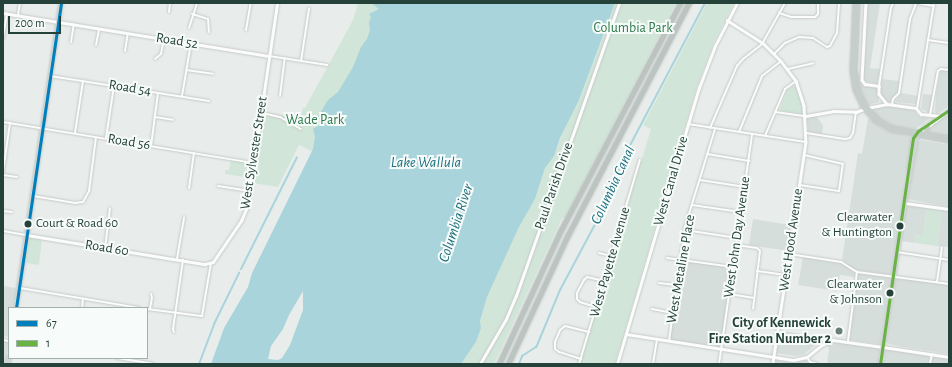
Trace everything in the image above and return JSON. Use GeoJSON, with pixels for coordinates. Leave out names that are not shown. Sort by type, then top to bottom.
{"type":"FeatureCollection","features":[{"type":"Feature","properties":{"kind":"highway"},"geometry":{"type":"LineString","coordinates":[[499,364],[560,232],[671,21],[679,3]]}},
{"type":"Feature","properties":{"kind":"highway"},"geometry":{"type":"LineString","coordinates":[[508,364],[568,235],[689,3]]}},
{"type":"Feature","properties":{"kind":"highway"},"geometry":{"type":"LineString","coordinates":[[855,3],[852,71],[856,94],[866,109],[885,124],[897,129],[916,135],[949,141]]}},
{"type":"Feature","properties":{"kind":"highway"},"geometry":{"type":"LineString","coordinates":[[858,3],[855,70],[859,91],[866,109]]}},
{"type":"Feature","properties":{"kind":"highway"},"geometry":{"type":"LineString","coordinates":[[928,126],[926,131],[930,135]]}},
{"type":"Feature","properties":{"kind":"highway"},"geometry":{"type":"LineString","coordinates":[[916,135],[930,135],[949,138]]}},
{"type":"Feature","properties":{"kind":"main road"},"geometry":{"type":"LineString","coordinates":[[16,307],[61,3]]}},
{"type":"Feature","properties":{"kind":"main road"},"geometry":{"type":"LineString","coordinates":[[880,364],[908,184],[910,160],[916,135],[949,110]]}},
{"type":"Feature","properties":{"kind":"main road"},"geometry":{"type":"LineString","coordinates":[[908,184],[916,135],[934,121]]}},
{"type":"Feature","properties":{"kind":"main road"},"geometry":{"type":"LineString","coordinates":[[910,160],[911,172]]}},
{"type":"Feature","properties":{"kind":"main road"},"geometry":{"type":"LineString","coordinates":[[883,347],[949,357]]}},
{"type":"Feature","properties":{"kind":"street"},"geometry":{"type":"LineString","coordinates":[[18,15],[20,3]]}},
{"type":"Feature","properties":{"kind":"street"},"geometry":{"type":"LineString","coordinates":[[169,12],[170,3]]}},
{"type":"Feature","properties":{"kind":"street"},"geometry":{"type":"LineString","coordinates":[[188,28],[196,3]]}},
{"type":"Feature","properties":{"kind":"street"},"geometry":{"type":"LineString","coordinates":[[246,30],[250,3]]}},
{"type":"Feature","properties":{"kind":"street","name":"West Sylvester Street"},"geometry":{"type":"LineString","coordinates":[[211,263],[243,218],[247,207],[277,3]]}},
{"type":"Feature","properties":{"kind":"street","name":"Paul Parish Drive"},"geometry":{"type":"LineString","coordinates":[[480,364],[506,318],[516,296],[619,3]]}},
{"type":"Feature","properties":{"kind":"street","name":"West Canal Drive"},"geometry":{"type":"LineString","coordinates":[[617,364],[688,124],[709,59],[727,20],[737,3]]}},
{"type":"Feature","properties":{"kind":"street"},"geometry":{"type":"LineString","coordinates":[[710,128],[737,66],[762,43],[785,3]]}},
{"type":"Feature","properties":{"kind":"street"},"geometry":{"type":"LineString","coordinates":[[779,13],[791,17],[816,17],[818,3]]}},
{"type":"Feature","properties":{"kind":"street"},"geometry":{"type":"LineString","coordinates":[[774,54],[785,43],[799,37],[813,38],[828,47],[836,36],[839,3]]}},
{"type":"Feature","properties":{"kind":"street"},"geometry":{"type":"LineString","coordinates":[[866,3],[862,69],[864,83],[879,86]]}},
{"type":"Feature","properties":{"kind":"street"},"geometry":{"type":"LineString","coordinates":[[887,104],[879,95],[879,86],[890,8],[893,3]]}},
{"type":"Feature","properties":{"kind":"street"},"geometry":{"type":"LineString","coordinates":[[892,104],[893,100],[899,93],[910,19],[916,3],[934,4],[917,109]]}},
{"type":"Feature","properties":{"kind":"street"},"geometry":{"type":"LineString","coordinates":[[302,61],[309,9]]}},
{"type":"Feature","properties":{"kind":"street"},"geometry":{"type":"LineString","coordinates":[[3,38],[5,13]]}},
{"type":"Feature","properties":{"kind":"street","name":"Road 52"},"geometry":{"type":"LineString","coordinates":[[5,13],[328,65]]}},
{"type":"Feature","properties":{"kind":"street"},"geometry":{"type":"LineString","coordinates":[[192,14],[208,19],[209,32]]}},
{"type":"Feature","properties":{"kind":"street","name":"West Hood Avenue"},"geometry":{"type":"LineString","coordinates":[[727,20],[762,43],[788,69],[796,81],[803,100],[806,116],[806,142],[773,364]]}},
{"type":"Feature","properties":{"kind":"street"},"geometry":{"type":"LineString","coordinates":[[72,42],[74,24]]}},
{"type":"Feature","properties":{"kind":"street"},"geometry":{"type":"LineString","coordinates":[[96,45],[99,28]]}},
{"type":"Feature","properties":{"kind":"street"},"geometry":{"type":"LineString","coordinates":[[125,51],[128,33]]}},
{"type":"Feature","properties":{"kind":"street"},"geometry":{"type":"LineString","coordinates":[[155,59],[161,54],[164,39]]}},
{"type":"Feature","properties":{"kind":"street"},"geometry":{"type":"LineString","coordinates":[[928,40],[949,43]]}},
{"type":"Feature","properties":{"kind":"street"},"geometry":{"type":"LineString","coordinates":[[182,96],[191,43]]}},
{"type":"Feature","properties":{"kind":"street"},"geometry":{"type":"LineString","coordinates":[[280,96],[285,58]]}},
{"type":"Feature","properties":{"kind":"street"},"geometry":{"type":"LineString","coordinates":[[738,132],[762,76],[781,61]]}},
{"type":"Feature","properties":{"kind":"street"},"geometry":{"type":"LineString","coordinates":[[788,69],[813,63]]}},
{"type":"Feature","properties":{"kind":"street"},"geometry":{"type":"LineString","coordinates":[[186,70],[213,74]]}},
{"type":"Feature","properties":{"kind":"street"},"geometry":{"type":"LineString","coordinates":[[930,116],[940,70],[949,70]]}},
{"type":"Feature","properties":{"kind":"street","name":"Road 54"},"geometry":{"type":"LineString","coordinates":[[50,76],[209,101]]}},
{"type":"Feature","properties":{"kind":"street"},"geometry":{"type":"LineString","coordinates":[[75,134],[83,81]]}},
{"type":"Feature","properties":{"kind":"street"},"geometry":{"type":"LineString","coordinates":[[765,136],[785,89],[796,81]]}},
{"type":"Feature","properties":{"kind":"street"},"geometry":{"type":"LineString","coordinates":[[106,138],[114,86]]}},
{"type":"Feature","properties":{"kind":"street"},"geometry":{"type":"LineString","coordinates":[[151,146],[158,93]]}},
{"type":"Feature","properties":{"kind":"street"},"geometry":{"type":"LineString","coordinates":[[776,112],[806,116],[833,111],[856,112],[880,104],[892,104],[917,109],[921,114],[939,117]]}},
{"type":"Feature","properties":{"kind":"street"},"geometry":{"type":"LineString","coordinates":[[806,133],[846,139],[851,137],[856,112]]}},
{"type":"Feature","properties":{"kind":"street"},"geometry":{"type":"LineString","coordinates":[[262,113],[277,116],[301,129]]}},
{"type":"Feature","properties":{"kind":"street"},"geometry":{"type":"LineString","coordinates":[[930,116],[934,121]]}},
{"type":"Feature","properties":{"kind":"street"},"geometry":{"type":"LineString","coordinates":[[155,117],[173,120]]}},
{"type":"Feature","properties":{"kind":"street","name":"Road 56"},"geometry":{"type":"LineString","coordinates":[[3,122],[254,163]]}},
{"type":"Feature","properties":{"kind":"street"},"geometry":{"type":"LineString","coordinates":[[3,171],[10,123]]}},
{"type":"Feature","properties":{"kind":"street"},"geometry":{"type":"LineString","coordinates":[[688,124],[806,142]]}},
{"type":"Feature","properties":{"kind":"street","name":"West Metaline Place"},"geometry":{"type":"LineString","coordinates":[[669,341],[685,230],[715,128]]}},
{"type":"Feature","properties":{"kind":"street","name":"West John Day Avenue"},"geometry":{"type":"LineString","coordinates":[[719,364],[752,134]]}},
{"type":"Feature","properties":{"kind":"street"},"geometry":{"type":"LineString","coordinates":[[33,196],[76,203],[83,202],[89,190],[96,137]]}},
{"type":"Feature","properties":{"kind":"street"},"geometry":{"type":"LineString","coordinates":[[189,188],[194,153]]}},
{"type":"Feature","properties":{"kind":"street"},"geometry":{"type":"LineString","coordinates":[[707,154],[749,161]]}},
{"type":"Feature","properties":{"kind":"street"},"geometry":{"type":"LineString","coordinates":[[799,185],[839,191],[843,164],[804,155]]}},
{"type":"Feature","properties":{"kind":"street","name":"West Payette Avenue"},"geometry":{"type":"LineString","coordinates":[[580,364],[640,160]]}},
{"type":"Feature","properties":{"kind":"street"},"geometry":{"type":"LineString","coordinates":[[3,175],[17,177]]}},
{"type":"Feature","properties":{"kind":"street"},"geometry":{"type":"LineString","coordinates":[[700,180],[745,187]]}},
{"type":"Feature","properties":{"kind":"street"},"geometry":{"type":"LineString","coordinates":[[218,186],[250,191]]}},
{"type":"Feature","properties":{"kind":"street"},"geometry":{"type":"LineString","coordinates":[[905,203],[949,209]]}},
{"type":"Feature","properties":{"kind":"street"},"geometry":{"type":"LineString","coordinates":[[692,205],[741,212]]}},
{"type":"Feature","properties":{"kind":"street"},"geometry":{"type":"LineString","coordinates":[[104,248],[110,208]]}},
{"type":"Feature","properties":{"kind":"street"},"geometry":{"type":"LineString","coordinates":[[3,210],[12,212]]}},
{"type":"Feature","properties":{"kind":"street"},"geometry":{"type":"LineString","coordinates":[[177,259],[184,218]]}},
{"type":"Feature","properties":{"kind":"street"},"geometry":{"type":"LineString","coordinates":[[685,230],[737,238]]}},
{"type":"Feature","properties":{"kind":"street","name":"Road 60"},"geometry":{"type":"LineString","coordinates":[[3,231],[206,264],[211,263]]}},
{"type":"Feature","properties":{"kind":"street"},"geometry":{"type":"LineString","coordinates":[[736,245],[759,249],[753,309]]}},
{"type":"Feature","properties":{"kind":"street"},"geometry":{"type":"LineString","coordinates":[[936,282],[942,247]]}},
{"type":"Feature","properties":{"kind":"street"},"geometry":{"type":"LineString","coordinates":[[897,252],[949,260]]}},
{"type":"Feature","properties":{"kind":"street"},"geometry":{"type":"LineString","coordinates":[[598,253],[611,256]]}},
{"type":"Feature","properties":{"kind":"street"},"geometry":{"type":"LineString","coordinates":[[789,254],[841,262],[857,272],[949,284]]}},
{"type":"Feature","properties":{"kind":"street"},"geometry":{"type":"LineString","coordinates":[[667,258],[733,267]]}},
{"type":"Feature","properties":{"kind":"street"},"geometry":{"type":"LineString","coordinates":[[174,332],[175,313],[184,260]]}},
{"type":"Feature","properties":{"kind":"street"},"geometry":{"type":"LineString","coordinates":[[150,294],[152,298],[150,309],[202,316],[211,263]]}},
{"type":"Feature","properties":{"kind":"street"},"geometry":{"type":"LineString","coordinates":[[757,270],[786,275]]}},
{"type":"Feature","properties":{"kind":"street"},"geometry":{"type":"LineString","coordinates":[[848,341],[857,272]]}},
{"type":"Feature","properties":{"kind":"street"},"geometry":{"type":"LineString","coordinates":[[596,307],[580,302],[577,299],[577,293],[587,277],[604,281]]}},
{"type":"Feature","properties":{"kind":"street"},"geometry":{"type":"LineString","coordinates":[[659,283],[677,285]]}},
{"type":"Feature","properties":{"kind":"street"},"geometry":{"type":"LineString","coordinates":[[19,288],[133,307]]}},
{"type":"Feature","properties":{"kind":"street"},"geometry":{"type":"LineString","coordinates":[[729,294],[753,298]]}},
{"type":"Feature","properties":{"kind":"street"},"geometry":{"type":"LineString","coordinates":[[82,307],[83,299]]}},
{"type":"Feature","properties":{"kind":"street"},"geometry":{"type":"LineString","coordinates":[[110,307],[111,303]]}},
{"type":"Feature","properties":{"kind":"street"},"geometry":{"type":"LineString","coordinates":[[652,309],[673,313]]}},
{"type":"Feature","properties":{"kind":"street"},"geometry":{"type":"LineString","coordinates":[[581,359],[559,352],[555,349],[555,342],[560,330],[565,326],[589,332]]}},
{"type":"Feature","properties":{"kind":"street"},"geometry":{"type":"LineString","coordinates":[[626,334],[795,360],[807,357],[826,342],[835,340],[883,347]]}},
{"type":"Feature","properties":{"kind":"street"},"geometry":{"type":"LineString","coordinates":[[653,364],[657,339]]}},
{"type":"Feature","properties":{"kind":"street"},"geometry":{"type":"LineString","coordinates":[[930,364],[932,354]]}},
{"type":"Feature","properties":{"kind":"street"},"geometry":{"type":"LineString","coordinates":[[807,357],[810,362],[818,364]]}},
{"type":"Feature","properties":{"kind":"street"},"geometry":{"type":"LineString","coordinates":[[123,359],[154,364]]}},
{"type":"Feature","properties":{"kind":"shaded area"},"geometry":{"type":"Polygon","coordinates":[[[867,3],[880,3],[870,68],[880,69],[877,84],[864,81],[863,69],[867,3]]]}},
{"type":"Feature","properties":{"kind":"shaded area"},"geometry":{"type":"Polygon","coordinates":[[[943,70],[949,71],[949,106],[937,114],[935,111],[936,96],[940,72],[943,70]]]}},
{"type":"Feature","properties":{"kind":"shaded area"},"geometry":{"type":"Polygon","coordinates":[[[882,79],[899,81],[898,93],[891,102],[887,102],[880,93],[882,79]]]}},
{"type":"Feature","properties":{"kind":"shaded area"},"geometry":{"type":"Polygon","coordinates":[[[860,85],[877,87],[879,102],[868,105],[860,85]]]}},
{"type":"Feature","properties":{"kind":"shaded area"},"geometry":{"type":"Polygon","coordinates":[[[901,93],[918,96],[916,104],[895,102],[901,93]]]}},
{"type":"Feature","properties":{"kind":"shaded area"},"geometry":{"type":"Polygon","coordinates":[[[923,94],[933,95],[930,111],[928,112],[921,109],[923,94]]]}},
{"type":"Feature","properties":{"kind":"shaded area"},"geometry":{"type":"Polygon","coordinates":[[[881,105],[914,110],[918,116],[930,118],[914,130],[896,127],[882,120],[876,114],[874,109],[881,105]]]}},
{"type":"Feature","properties":{"kind":"shaded area"},"geometry":{"type":"Polygon","coordinates":[[[949,113],[949,136],[928,132],[928,127],[949,113]]]}},
{"type":"Feature","properties":{"kind":"shaded area"},"geometry":{"type":"Polygon","coordinates":[[[816,116],[823,125],[822,134],[808,132],[807,117],[816,116]]]}},
{"type":"Feature","properties":{"kind":"shaded area"},"geometry":{"type":"Polygon","coordinates":[[[868,118],[883,129],[909,137],[912,140],[891,275],[855,270],[842,260],[858,153],[862,154],[868,118]]]}},
{"type":"Feature","properties":{"kind":"shaded area"},"geometry":{"type":"Polygon","coordinates":[[[921,140],[949,145],[949,207],[908,199],[917,143],[921,140]]]}},
{"type":"Feature","properties":{"kind":"shaded area"},"geometry":{"type":"Polygon","coordinates":[[[907,205],[927,208],[923,236],[916,235],[915,243],[901,241],[907,205]]]}},
{"type":"Feature","properties":{"kind":"shaded area"},"geometry":{"type":"Polygon","coordinates":[[[942,210],[949,211],[949,247],[937,246],[942,210]]]}},
{"type":"Feature","properties":{"kind":"shaded area"},"geometry":{"type":"Polygon","coordinates":[[[753,219],[791,225],[788,251],[749,245],[753,219]]]}},
{"type":"Feature","properties":{"kind":"shaded area"},"geometry":{"type":"Polygon","coordinates":[[[803,257],[843,264],[855,273],[855,275],[854,277],[840,275],[837,291],[798,285],[803,257]]]}},
{"type":"Feature","properties":{"kind":"shaded area"},"geometry":{"type":"Polygon","coordinates":[[[681,260],[733,267],[721,349],[669,341],[681,260]]]}},
{"type":"Feature","properties":{"kind":"shaded area"},"geometry":{"type":"Polygon","coordinates":[[[858,273],[890,278],[880,344],[850,340],[858,273]]]}},
{"type":"Feature","properties":{"kind":"shaded area"},"geometry":{"type":"Polygon","coordinates":[[[895,278],[949,285],[949,354],[886,343],[895,278]]]}},
{"type":"Feature","properties":{"kind":"shaded area"},"geometry":{"type":"Polygon","coordinates":[[[3,286],[16,288],[13,307],[8,307],[8,337],[3,336],[3,286]]]}},
{"type":"Feature","properties":{"kind":"shaded area"},"geometry":{"type":"Polygon","coordinates":[[[779,330],[824,338],[803,355],[795,356],[776,353],[779,330]]]}},
{"type":"Feature","properties":{"kind":"shaded area"},"geometry":{"type":"Polygon","coordinates":[[[3,341],[8,342],[8,349],[6,364],[3,364],[3,341]]]}},
{"type":"Feature","properties":{"kind":"shaded area"},"geometry":{"type":"Polygon","coordinates":[[[833,342],[877,348],[879,350],[877,364],[827,363],[829,350],[827,344],[833,342]]]}},
{"type":"Feature","properties":{"kind":"shaded area"},"geometry":{"type":"Polygon","coordinates":[[[887,348],[928,355],[928,364],[883,364],[885,350],[887,348]]]}},
{"type":"Feature","properties":{"kind":"shaded area"},"geometry":{"type":"Polygon","coordinates":[[[933,356],[949,359],[949,364],[931,364],[933,356]]]}},
{"type":"Feature","properties":{"kind":"shaded area"},"geometry":{"type":"Polygon","coordinates":[[[776,360],[794,362],[806,360],[808,364],[775,364],[776,360]]]}},
{"type":"Feature","properties":{"kind":"green space","name":"Wade Park"},"geometry":{"type":"Polygon","coordinates":[[[358,3],[386,3],[315,153],[299,145],[278,187],[253,183],[264,112],[285,116],[298,124],[303,108],[305,108],[353,20],[358,3]]]}},
{"type":"Feature","properties":{"kind":"green space","name":"Columbia Park"},"geometry":{"type":"Polygon","coordinates":[[[615,3],[676,3],[565,218],[563,217],[561,220],[494,364],[461,364],[476,342],[481,328],[480,321],[487,297],[519,227],[535,199],[545,168],[555,152],[570,115],[579,100],[615,3]]]}},
{"type":"Feature","properties":{"kind":"green space"},"geometry":{"type":"Polygon","coordinates":[[[707,3],[734,3],[714,42],[696,89],[615,364],[580,364],[651,129],[643,125],[707,3]]]}},
{"type":"Feature","properties":{"kind":"green space"},"geometry":{"type":"Polygon","coordinates":[[[793,86],[796,87],[799,93],[803,114],[781,111],[780,109],[787,90],[793,86]]]}},
{"type":"Feature","properties":{"kind":"green space"},"geometry":{"type":"Polygon","coordinates":[[[231,160],[253,163],[251,178],[225,174],[225,170],[229,170],[231,160]]]}},
{"type":"Feature","properties":{"kind":"green space"},"geometry":{"type":"Polygon","coordinates":[[[927,208],[942,210],[937,246],[915,243],[916,235],[923,236],[927,208]]]}},
{"type":"Feature","properties":{"kind":"green space"},"geometry":{"type":"Polygon","coordinates":[[[29,237],[42,238],[39,265],[26,263],[29,237]]]}},
{"type":"Feature","properties":{"kind":"water","name":"Lake Wallula"},"geometry":{"type":"Polygon","coordinates":[[[371,3],[615,3],[579,100],[560,138],[554,156],[545,168],[535,199],[519,227],[487,297],[480,321],[481,328],[476,342],[461,364],[211,364],[224,328],[248,287],[252,273],[313,149],[315,137],[313,129],[318,126],[317,118],[328,100],[338,92],[353,67],[361,47],[367,39],[370,30],[369,22],[371,17],[369,14],[379,9],[371,3]],[[303,291],[289,315],[283,329],[271,346],[268,359],[278,360],[282,358],[290,345],[303,310],[303,291]]]}},
{"type":"Feature","properties":{"kind":"waterway","name":"Columbia Canal"},"geometry":{"type":"LineString","coordinates":[[519,364],[522,356],[536,347],[560,290],[599,217],[627,151],[705,3]]}},
{"type":"Feature","properties":{"kind":"waterway"},"geometry":{"type":"LineString","coordinates":[[241,269],[297,157]]}},
{"type":"Feature","properties":{"kind":"waterway"},"geometry":{"type":"LineString","coordinates":[[199,364],[215,322],[239,273]]}},
{"type":"Feature","properties":{"kind":"transit line","name":"67"},"geometry":{"type":"LineString","coordinates":[[16,307],[61,3]]}},
{"type":"Feature","properties":{"kind":"transit line","name":"1"},"geometry":{"type":"LineString","coordinates":[[880,364],[913,138],[918,131],[949,110]]}},
{"type":"Feature","properties":{"kind":"place","name":"Court & Road 60"},"geometry":{"type":"Point","coordinates":[28,224]}},
{"type":"Feature","properties":{"kind":"place","name":"Clearwater & Huntington"},"geometry":{"type":"Point","coordinates":[900,226]}},
{"type":"Feature","properties":{"kind":"place","name":"Clearwater & Johnson"},"geometry":{"type":"Point","coordinates":[890,293]}},
{"type":"Feature","properties":{"kind":"place","name":"City of Kennewick Fire Station Number 2"},"geometry":{"type":"Point","coordinates":[839,331]}},
{"type":"Feature","properties":{"kind":"water label","name":"Columbia River"},"geometry":{"type":"Point","coordinates":[456,223]}}]}
